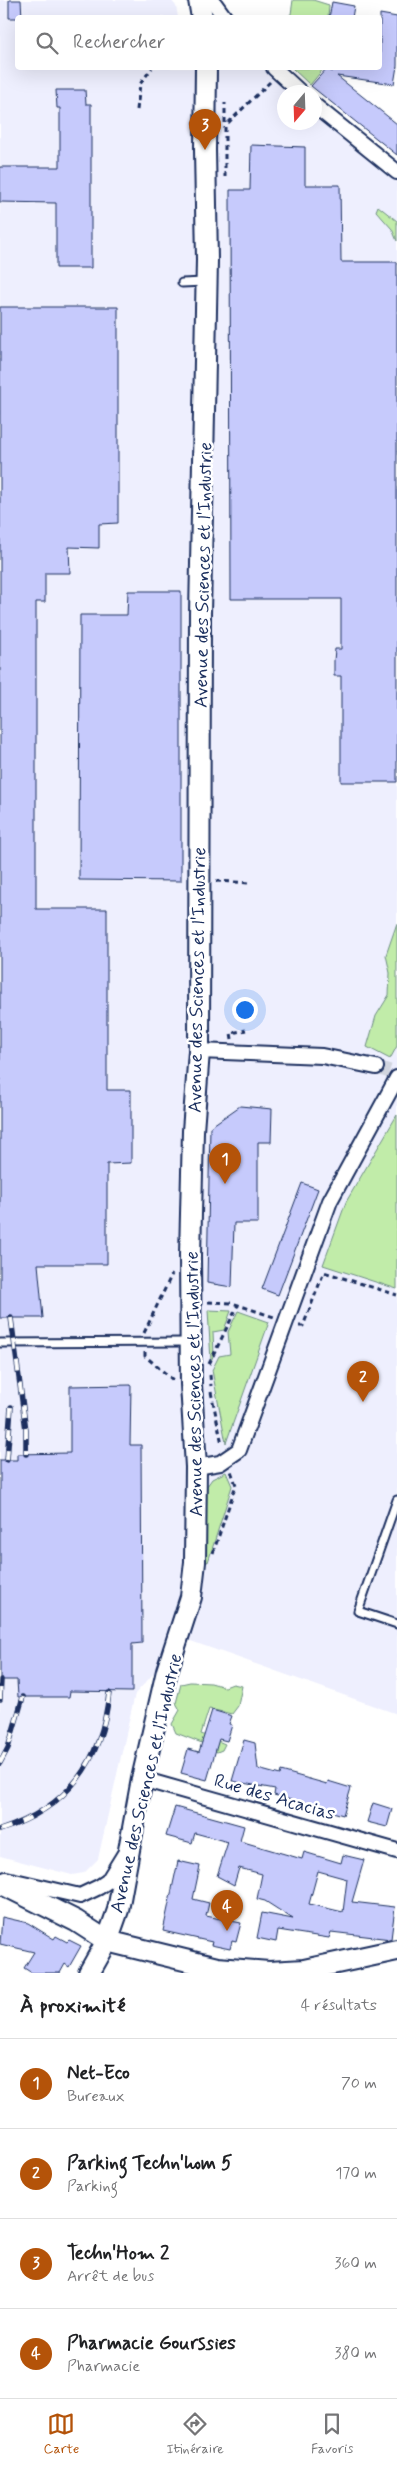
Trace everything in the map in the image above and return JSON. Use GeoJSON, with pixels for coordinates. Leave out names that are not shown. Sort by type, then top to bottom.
{"type":"FeatureCollection","features":[{"type":"Feature","properties":{"kind":"street"},"geometry":{"type":"LineString","coordinates":[[199,0],[202,15]]}},
{"type":"Feature","properties":{"kind":"street"},"geometry":{"type":"LineString","coordinates":[[212,0],[223,15]]}},
{"type":"Feature","properties":{"kind":"street","name":"Avenue des Sciences et l'Industrie"},"geometry":{"type":"LineString","coordinates":[[89,1973],[107,1941],[118,1910],[142,1779],[167,1671],[190,1597],[195,1562],[196,1467],[182,1342],[199,1051],[200,614],[207,282],[206,70]]}},
{"type":"Feature","properties":{"kind":"street"},"geometry":{"type":"LineString","coordinates":[[276,70],[292,85]]}},
{"type":"Feature","properties":{"kind":"street"},"geometry":{"type":"LineString","coordinates":[[322,111],[397,172]]}},
{"type":"Feature","properties":{"kind":"street"},"geometry":{"type":"LineString","coordinates":[[199,1051],[322,1056],[376,1067]]}},
{"type":"Feature","properties":{"kind":"street"},"geometry":{"type":"LineString","coordinates":[[196,1467],[220,1463],[239,1450],[330,1201],[397,1078]]}},
{"type":"Feature","properties":{"kind":"street","name":"Rue des Acacias"},"geometry":{"type":"LineString","coordinates":[[142,1779],[397,1851]]}},
{"type":"Feature","properties":{"kind":"street"},"geometry":{"type":"LineString","coordinates":[[0,1878],[80,1896],[99,1888],[108,1881],[128,1848]]}},
{"type":"Feature","properties":{"kind":"street"},"geometry":{"type":"LineString","coordinates":[[0,1883],[76,1921],[107,1941],[217,1968],[269,1972],[304,1970],[397,1950]]}},
{"type":"Feature","properties":{"kind":"lane"},"geometry":{"type":"LineString","coordinates":[[182,282],[207,282]]}},
{"type":"Feature","properties":{"kind":"lane"},"geometry":{"type":"LineString","coordinates":[[0,1343],[182,1342]]}},
{"type":"Feature","properties":{"kind":"lane"},"geometry":{"type":"LineString","coordinates":[[397,1500],[358,1611],[397,1624]]}},
{"type":"Feature","properties":{"kind":"path"},"geometry":{"type":"LineString","coordinates":[[136,110],[140,84],[150,70]]}},
{"type":"Feature","properties":{"kind":"path"},"geometry":{"type":"LineString","coordinates":[[228,123],[270,82]]}},
{"type":"Feature","properties":{"kind":"path"},"geometry":{"type":"LineString","coordinates":[[222,882],[250,883]]}},
{"type":"Feature","properties":{"kind":"path"},"geometry":{"type":"LineString","coordinates":[[232,1042],[231,1033],[246,1030]]}},
{"type":"Feature","properties":{"kind":"path"},"geometry":{"type":"LineString","coordinates":[[205,1302],[238,1305],[303,1326],[324,1272],[397,1295]]}},
{"type":"Feature","properties":{"kind":"path"},"geometry":{"type":"LineString","coordinates":[[209,1364],[238,1305]]}},
{"type":"Feature","properties":{"kind":"shaded area"},"geometry":{"type":"Polygon","coordinates":[[[0,0],[171,0],[176,6],[178,15],[15,15],[15,70],[266,70],[285,85],[277,85],[277,130],[322,130],[322,116],[397,180],[397,1714],[185,1639],[135,1694],[98,1859],[84,1873],[72,1875],[0,1856],[0,0]]]}},
{"type":"Feature","properties":{"kind":"green space"},"geometry":{"type":"Polygon","coordinates":[[[293,0],[313,0],[329,5],[328,15],[290,15],[293,0]]]}},
{"type":"Feature","properties":{"kind":"green space"},"geometry":{"type":"Polygon","coordinates":[[[294,70],[322,70],[310,85],[294,70]]]}},
{"type":"Feature","properties":{"kind":"green space"},"geometry":{"type":"Polygon","coordinates":[[[378,206],[397,221],[397,241],[392,229],[376,211],[378,206]]]}},
{"type":"Feature","properties":{"kind":"green space"},"geometry":{"type":"Polygon","coordinates":[[[397,923],[397,1046],[390,1059],[367,1047],[376,1016],[389,995],[390,973],[386,955],[397,923]]]}},
{"type":"Feature","properties":{"kind":"green space"},"geometry":{"type":"Polygon","coordinates":[[[397,1115],[397,1289],[323,1265],[346,1202],[397,1115]]]}},
{"type":"Feature","properties":{"kind":"green space"},"geometry":{"type":"Polygon","coordinates":[[[208,1310],[231,1311],[224,1330],[213,1332],[214,1354],[211,1361],[208,1310]]]}},
{"type":"Feature","properties":{"kind":"green space"},"geometry":{"type":"Polygon","coordinates":[[[238,1311],[269,1322],[226,1443],[212,1370],[219,1356],[230,1354],[228,1332],[238,1311]]]}},
{"type":"Feature","properties":{"kind":"green space"},"geometry":{"type":"Polygon","coordinates":[[[226,1472],[232,1486],[208,1562],[205,1561],[207,1486],[212,1479],[226,1472]]]}},
{"type":"Feature","properties":{"kind":"green space"},"geometry":{"type":"Polygon","coordinates":[[[190,1682],[211,1683],[225,1687],[233,1684],[242,1686],[238,1706],[232,1714],[209,1709],[201,1734],[225,1744],[222,1750],[217,1752],[202,1743],[176,1733],[172,1724],[180,1710],[176,1703],[181,1684],[190,1682]]]}},
{"type":"Feature","properties":{"kind":"building"},"geometry":{"type":"Polygon","coordinates":[[[9,0],[21,0],[22,15],[15,15],[15,18],[9,18],[9,0]]]}},
{"type":"Feature","properties":{"kind":"building"},"geometry":{"type":"Polygon","coordinates":[[[332,2],[354,6],[352,15],[330,15],[332,2]]]}},
{"type":"Feature","properties":{"kind":"building"},"geometry":{"type":"Polygon","coordinates":[[[380,14],[397,17],[397,66],[394,84],[337,76],[397,124],[397,155],[322,95],[322,85],[312,85],[325,70],[332,72],[332,70],[382,70],[382,15],[380,14]]]}},
{"type":"Feature","properties":{"kind":"building"},"geometry":{"type":"Polygon","coordinates":[[[56,90],[85,90],[86,104],[91,104],[91,268],[56,268],[56,203],[0,202],[0,167],[60,167],[60,108],[57,108],[56,90]]]}},
{"type":"Feature","properties":{"kind":"building"},"geometry":{"type":"Polygon","coordinates":[[[251,145],[305,147],[305,185],[340,185],[341,262],[397,262],[397,782],[341,782],[341,676],[334,676],[334,661],[335,649],[341,649],[341,599],[231,599],[230,190],[250,190],[251,145]]]}},
{"type":"Feature","properties":{"kind":"building"},"geometry":{"type":"Polygon","coordinates":[[[0,307],[118,307],[118,523],[99,524],[99,548],[69,547],[70,573],[45,573],[45,602],[36,602],[36,909],[107,909],[107,1090],[131,1090],[131,1163],[107,1164],[107,1264],[38,1264],[43,1318],[0,1318],[0,307]]]}},
{"type":"Feature","properties":{"kind":"building"},"geometry":{"type":"Polygon","coordinates":[[[128,591],[181,591],[181,881],[79,880],[80,615],[127,615],[128,591]]]}},
{"type":"Feature","properties":{"kind":"building"},"geometry":{"type":"Polygon","coordinates":[[[240,1106],[272,1109],[271,1142],[258,1142],[258,1223],[234,1223],[232,1287],[207,1283],[210,1127],[240,1106]]]}},
{"type":"Feature","properties":{"kind":"building"},"geometry":{"type":"Polygon","coordinates":[[[302,1183],[318,1189],[278,1295],[262,1289],[302,1183]]]}},
{"type":"Feature","properties":{"kind":"building"},"geometry":{"type":"Polygon","coordinates":[[[131,1385],[130,1445],[141,1445],[142,1643],[132,1644],[132,1692],[70,1691],[69,1697],[18,1697],[17,1680],[0,1680],[0,1460],[17,1460],[17,1454],[70,1453],[70,1386],[131,1385]]]}},
{"type":"Feature","properties":{"kind":"building"},"geometry":{"type":"Polygon","coordinates":[[[212,1710],[232,1716],[229,1724],[232,1725],[227,1741],[219,1739],[207,1780],[181,1773],[188,1749],[199,1752],[212,1710]]]}},
{"type":"Feature","properties":{"kind":"building"},"geometry":{"type":"Polygon","coordinates":[[[244,1740],[255,1743],[258,1769],[280,1775],[281,1771],[327,1784],[328,1781],[351,1788],[343,1815],[274,1795],[275,1789],[232,1781],[244,1740]]]}},
{"type":"Feature","properties":{"kind":"building"},"geometry":{"type":"Polygon","coordinates":[[[373,1803],[392,1809],[387,1827],[367,1822],[373,1803]]]}},
{"type":"Feature","properties":{"kind":"building"},"geometry":{"type":"Polygon","coordinates":[[[175,1807],[244,1826],[240,1841],[302,1859],[304,1852],[341,1863],[343,1855],[364,1860],[352,1902],[395,1907],[391,1939],[331,1932],[329,1938],[278,1930],[276,1942],[257,1938],[262,1913],[293,1919],[265,1901],[257,1899],[262,1874],[239,1868],[234,1885],[217,1876],[228,1842],[195,1833],[192,1843],[166,1836],[175,1807]],[[318,1871],[309,1904],[343,1912],[347,1879],[318,1871]]]}},
{"type":"Feature","properties":{"kind":"building"},"geometry":{"type":"Polygon","coordinates":[[[178,1861],[200,1866],[193,1899],[209,1903],[206,1916],[241,1923],[236,1942],[232,1941],[230,1949],[211,1945],[212,1942],[163,1931],[178,1861]]]}},
{"type":"Feature","properties":{"kind":"building"},"geometry":{"type":"Polygon","coordinates":[[[2,1917],[28,1923],[54,1939],[56,1936],[81,1946],[69,1967],[65,1964],[60,1973],[32,1973],[24,1968],[34,1952],[0,1944],[2,1917]]]}},
{"type":"Feature","properties":{"kind":"tunnel"},"geometry":{"type":"LineString","coordinates":[[376,1067],[397,1074]]}},
{"type":"Feature","properties":{"kind":"railway"},"geometry":{"type":"LineString","coordinates":[[11,1318],[26,1430],[26,1454]]}},
{"type":"Feature","properties":{"kind":"railway"},"geometry":{"type":"LineString","coordinates":[[7,1460],[11,1407]]}},
{"type":"Feature","properties":{"kind":"railway"},"geometry":{"type":"LineString","coordinates":[[0,1699],[1,1680]]}},
{"type":"Feature","properties":{"kind":"railway"},"geometry":{"type":"LineString","coordinates":[[0,1830],[24,1821],[45,1809],[63,1795],[77,1779],[89,1761],[99,1740],[109,1693]]}},
{"type":"Feature","properties":{"kind":"railway"},"geometry":{"type":"LineString","coordinates":[[0,1763],[8,1748],[23,1697]]}},
{"type":"Feature","properties":{"kind":"place","name":"Techn'Hom 2"},"geometry":{"type":"Point","coordinates":[205,150]}},
{"type":"Feature","properties":{"kind":"place","name":"Net-Eco"},"geometry":{"type":"Point","coordinates":[225,1184]}},
{"type":"Feature","properties":{"kind":"place","name":"Parking Techn'hom 5"},"geometry":{"type":"Point","coordinates":[363,1402]}},
{"type":"Feature","properties":{"kind":"place","name":"Pharmacie Gourssies"},"geometry":{"type":"Point","coordinates":[227,1931]}}]}
